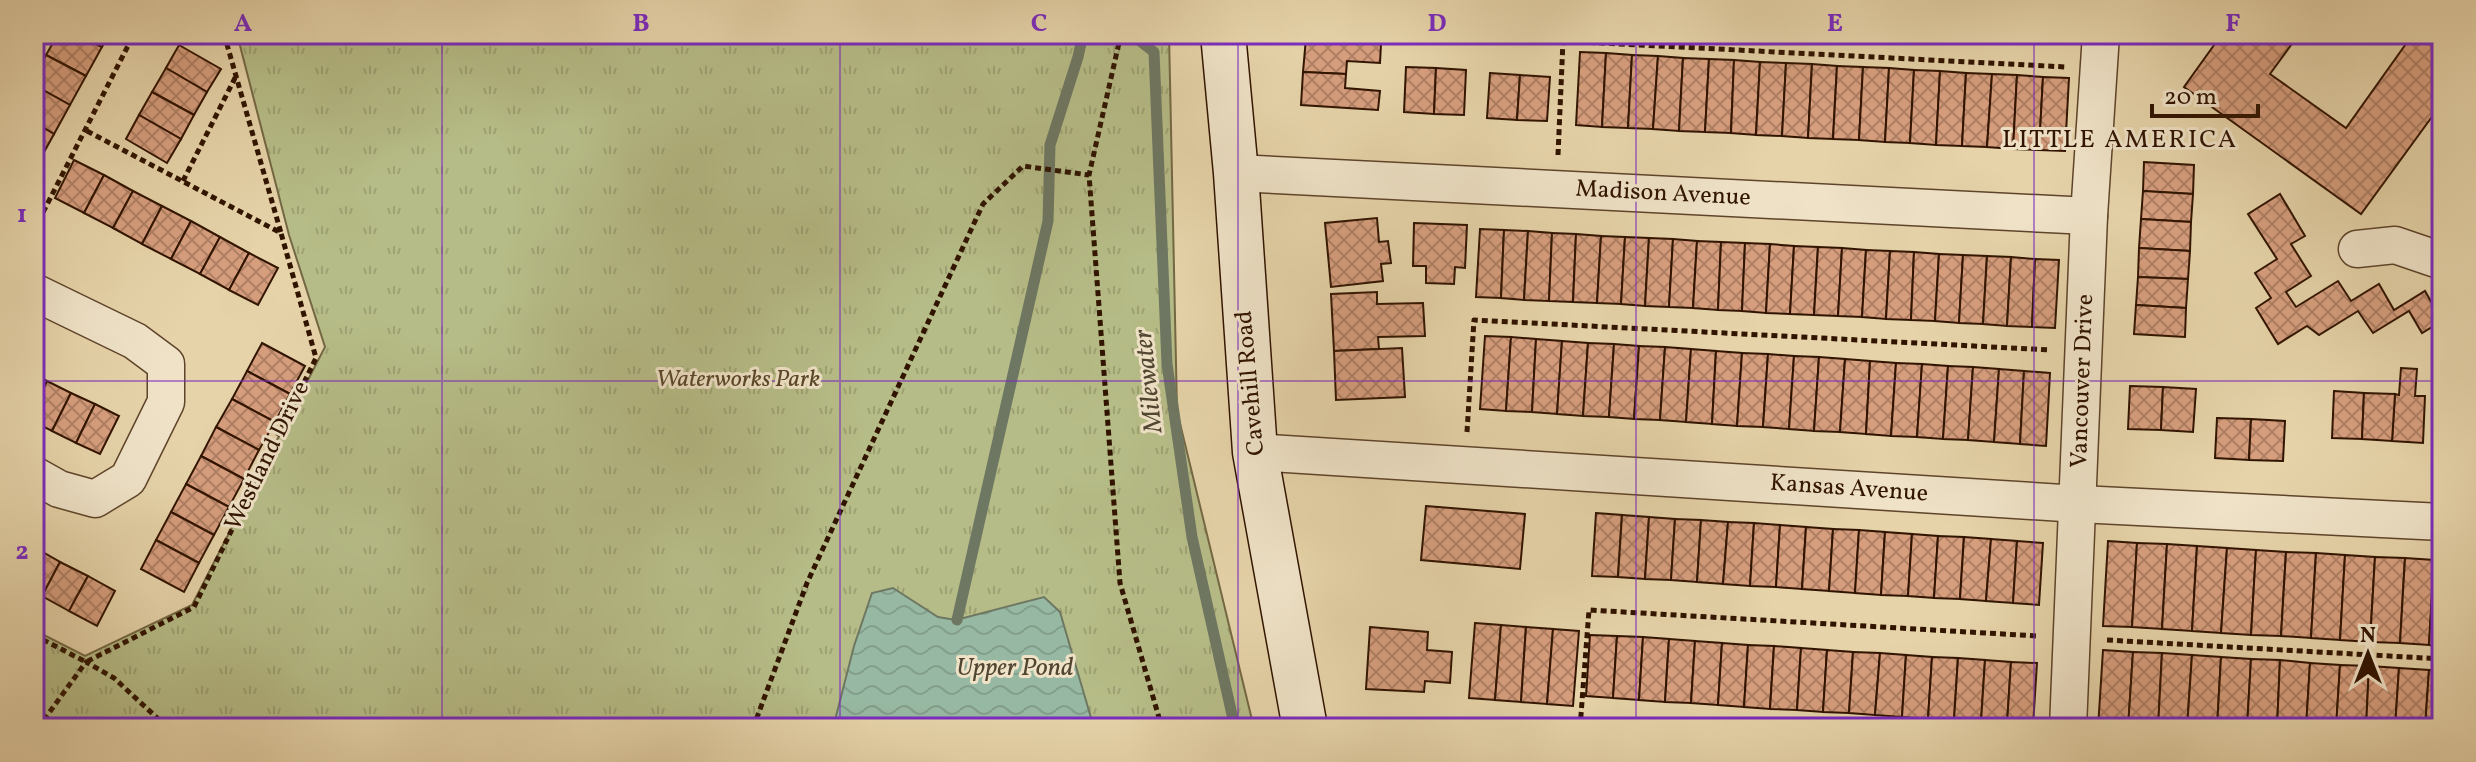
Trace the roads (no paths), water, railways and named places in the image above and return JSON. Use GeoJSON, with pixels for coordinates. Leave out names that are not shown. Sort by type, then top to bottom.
{"type":"FeatureCollection","features":[{"type":"Feature","properties":{"kind":"main road","name":"Cavehill Road"},"geometry":{"type":"LineString","coordinates":[[1223,34],[1255,452],[1305,728]]}},
{"type":"Feature","properties":{"kind":"street","name":"Vancouver Drive"},"geometry":{"type":"LineString","coordinates":[[2068,728],[2089,216],[2100,51]]}},
{"type":"Feature","properties":{"kind":"street","name":"Madison Avenue"},"geometry":{"type":"LineString","coordinates":[[1236,173],[2089,216]]}},
{"type":"Feature","properties":{"kind":"street"},"geometry":{"type":"LineString","coordinates":[[2357,249],[2395,245],[2442,261]]}},
{"type":"Feature","properties":{"kind":"street"},"geometry":{"type":"LineString","coordinates":[[34,292],[135,341],[166,364],[166,402],[128,479],[95,499],[59,489],[34,475]]}},
{"type":"Feature","properties":{"kind":"street","name":"Kansas Avenue"},"geometry":{"type":"LineString","coordinates":[[1255,452],[2079,504],[2442,522]]}},
{"type":"Feature","properties":{"kind":"water","name":"Upper Pond"},"geometry":{"type":"Polygon","coordinates":[[[893,588],[938,617],[956,620],[1044,597],[1060,612],[1094,728],[833,728],[854,646],[872,593],[893,588]]]}},
{"type":"Feature","properties":{"kind":"waterway"},"geometry":{"type":"LineString","coordinates":[[957,620],[1048,221],[1050,145],[1083,34]]}},
{"type":"Feature","properties":{"kind":"waterway","name":"Milewater"},"geometry":{"type":"LineString","coordinates":[[1131,34],[1154,52],[1167,364],[1192,537],[1235,728]]}},
{"type":"Feature","properties":{"kind":"district","name":"LITTLE AMERICA"},"geometry":{"type":"Point","coordinates":[2120,140]}},
{"type":"Feature","properties":{"kind":"park label","name":"Waterworks Park"},"geometry":{"type":"Point","coordinates":[738,380]}}]}
